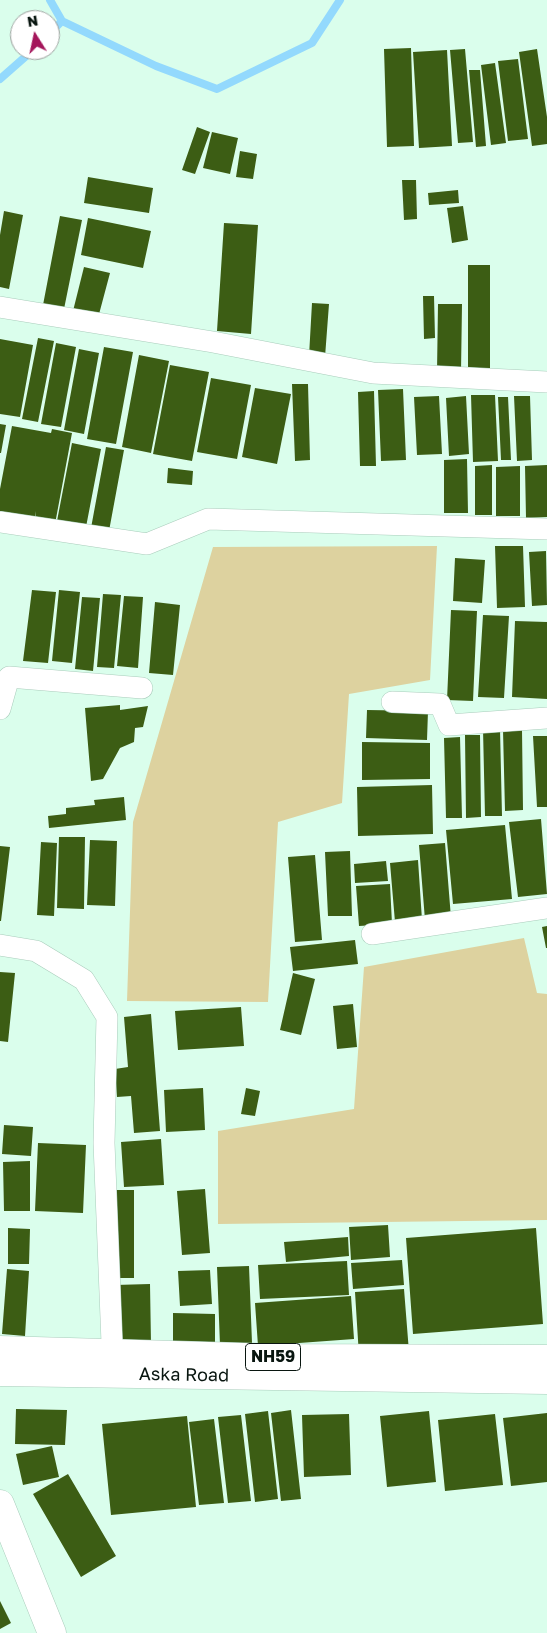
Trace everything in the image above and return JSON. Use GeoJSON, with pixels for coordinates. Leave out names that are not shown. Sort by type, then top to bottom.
{"type":"FeatureCollection","features":[{"type":"Feature","properties":{"kind":"main road","name":"NH59"},"geometry":{"type":"LineString","coordinates":[[0,1350],[113,1363],[278,1358],[547,1359]]}},
{"type":"Feature","properties":{"kind":"main road","name":"Aska Road"},"geometry":{"type":"LineString","coordinates":[[0,1372],[113,1363],[547,1380]]}},
{"type":"Feature","properties":{"kind":"main road"},"geometry":{"type":"LineString","coordinates":[[0,1504],[52,1633]]}},
{"type":"Feature","properties":{"kind":"street"},"geometry":{"type":"LineString","coordinates":[[0,307],[213,342],[373,373],[547,382]]}},
{"type":"Feature","properties":{"kind":"street"},"geometry":{"type":"LineString","coordinates":[[0,522],[147,544],[208,519],[547,529]]}},
{"type":"Feature","properties":{"kind":"street"},"geometry":{"type":"LineString","coordinates":[[0,709],[8,677],[142,688]]}},
{"type":"Feature","properties":{"kind":"street"},"geometry":{"type":"LineString","coordinates":[[392,702],[440,704],[449,724],[547,718]]}},
{"type":"Feature","properties":{"kind":"street"},"geometry":{"type":"LineString","coordinates":[[372,934],[547,908]]}},
{"type":"Feature","properties":{"kind":"street"},"geometry":{"type":"LineString","coordinates":[[0,945],[36,951],[84,980],[107,1017],[104,1143],[113,1363]]}},
{"type":"Feature","properties":{"kind":"shaded area"},"geometry":{"type":"Polygon","coordinates":[[[437,546],[430,680],[349,694],[342,803],[278,822],[268,1002],[127,1001],[133,822],[213,547],[437,546]]]}},
{"type":"Feature","properties":{"kind":"shaded area"},"geometry":{"type":"Polygon","coordinates":[[[524,938],[537,993],[547,994],[547,1220],[218,1224],[218,1131],[354,1109],[364,967],[524,938]]]}},
{"type":"Feature","properties":{"kind":"building"},"geometry":{"type":"Polygon","coordinates":[[[411,48],[414,146],[387,147],[384,49],[411,48]]]}},
{"type":"Feature","properties":{"kind":"building"},"geometry":{"type":"Polygon","coordinates":[[[465,49],[473,142],[458,143],[450,50],[465,49]]]}},
{"type":"Feature","properties":{"kind":"building"},"geometry":{"type":"Polygon","coordinates":[[[537,49],[547,117],[547,144],[532,146],[519,52],[537,49]]]}},
{"type":"Feature","properties":{"kind":"building"},"geometry":{"type":"Polygon","coordinates":[[[447,50],[452,146],[419,148],[413,52],[447,50]]]}},
{"type":"Feature","properties":{"kind":"building"},"geometry":{"type":"Polygon","coordinates":[[[518,59],[528,139],[508,141],[498,61],[518,59]]]}},
{"type":"Feature","properties":{"kind":"building"},"geometry":{"type":"Polygon","coordinates":[[[495,63],[506,143],[491,145],[481,65],[495,63]]]}},
{"type":"Feature","properties":{"kind":"building"},"geometry":{"type":"Polygon","coordinates":[[[469,70],[480,70],[486,146],[476,147],[469,70]]]}},
{"type":"Feature","properties":{"kind":"building"},"geometry":{"type":"Polygon","coordinates":[[[197,127],[210,132],[195,174],[182,170],[197,127]]]}},
{"type":"Feature","properties":{"kind":"building"},"geometry":{"type":"Polygon","coordinates":[[[212,132],[238,138],[230,174],[203,168],[212,132]]]}},
{"type":"Feature","properties":{"kind":"building"},"geometry":{"type":"Polygon","coordinates":[[[240,151],[257,154],[253,179],[236,177],[240,151]]]}},
{"type":"Feature","properties":{"kind":"building"},"geometry":{"type":"Polygon","coordinates":[[[88,177],[153,188],[149,213],[84,203],[88,177]]]}},
{"type":"Feature","properties":{"kind":"building"},"geometry":{"type":"Polygon","coordinates":[[[402,180],[416,180],[417,219],[404,220],[402,180]]]}},
{"type":"Feature","properties":{"kind":"building"},"geometry":{"type":"Polygon","coordinates":[[[458,190],[459,203],[429,205],[428,193],[458,190]]]}},
{"type":"Feature","properties":{"kind":"building"},"geometry":{"type":"Polygon","coordinates":[[[463,206],[468,240],[452,243],[447,208],[463,206]]]}},
{"type":"Feature","properties":{"kind":"building"},"geometry":{"type":"Polygon","coordinates":[[[4,211],[23,215],[9,289],[0,287],[0,235],[4,211]]]}},
{"type":"Feature","properties":{"kind":"building"},"geometry":{"type":"Polygon","coordinates":[[[60,216],[82,220],[64,309],[43,305],[60,216]]]}},
{"type":"Feature","properties":{"kind":"building"},"geometry":{"type":"Polygon","coordinates":[[[88,218],[151,231],[143,268],[81,255],[88,218]]]}},
{"type":"Feature","properties":{"kind":"building"},"geometry":{"type":"Polygon","coordinates":[[[224,223],[258,225],[251,334],[217,331],[224,223]]]}},
{"type":"Feature","properties":{"kind":"building"},"geometry":{"type":"Polygon","coordinates":[[[468,265],[490,265],[490,371],[468,371],[468,265]]]}},
{"type":"Feature","properties":{"kind":"building"},"geometry":{"type":"Polygon","coordinates":[[[84,267],[110,273],[98,318],[73,311],[84,267]]]}},
{"type":"Feature","properties":{"kind":"building"},"geometry":{"type":"Polygon","coordinates":[[[423,296],[434,296],[435,338],[424,339],[423,296]]]}},
{"type":"Feature","properties":{"kind":"building"},"geometry":{"type":"Polygon","coordinates":[[[312,303],[329,304],[325,357],[309,356],[312,303]]]}},
{"type":"Feature","properties":{"kind":"building"},"geometry":{"type":"Polygon","coordinates":[[[438,304],[462,304],[461,372],[437,372],[438,304]]]}},
{"type":"Feature","properties":{"kind":"building"},"geometry":{"type":"Polygon","coordinates":[[[38,338],[54,341],[38,422],[22,419],[38,338]]]}},
{"type":"Feature","properties":{"kind":"building"},"geometry":{"type":"Polygon","coordinates":[[[0,339],[33,345],[20,417],[0,414],[0,339]]]}},
{"type":"Feature","properties":{"kind":"building"},"geometry":{"type":"Polygon","coordinates":[[[56,343],[76,347],[61,427],[41,424],[56,343]]]}},
{"type":"Feature","properties":{"kind":"building"},"geometry":{"type":"Polygon","coordinates":[[[104,347],[133,352],[116,444],[87,439],[104,347]]]}},
{"type":"Feature","properties":{"kind":"building"},"geometry":{"type":"Polygon","coordinates":[[[79,349],[99,353],[84,434],[64,430],[79,349]]]}},
{"type":"Feature","properties":{"kind":"building"},"geometry":{"type":"Polygon","coordinates":[[[139,355],[169,361],[151,453],[122,447],[139,355]]]}},
{"type":"Feature","properties":{"kind":"building"},"geometry":{"type":"Polygon","coordinates":[[[170,365],[209,372],[192,461],[153,454],[170,365]]]}},
{"type":"Feature","properties":{"kind":"building"},"geometry":{"type":"Polygon","coordinates":[[[211,378],[251,385],[237,459],[197,452],[211,378]]]}},
{"type":"Feature","properties":{"kind":"building"},"geometry":{"type":"Polygon","coordinates":[[[292,384],[308,384],[310,460],[295,461],[292,384]]]}},
{"type":"Feature","properties":{"kind":"building"},"geometry":{"type":"Polygon","coordinates":[[[255,388],[291,394],[277,464],[242,457],[255,388]]]}},
{"type":"Feature","properties":{"kind":"building"},"geometry":{"type":"Polygon","coordinates":[[[403,389],[406,460],[381,461],[378,390],[403,389]]]}},
{"type":"Feature","properties":{"kind":"building"},"geometry":{"type":"Polygon","coordinates":[[[374,391],[376,466],[360,466],[358,392],[374,391]]]}},
{"type":"Feature","properties":{"kind":"building"},"geometry":{"type":"Polygon","coordinates":[[[471,395],[495,395],[498,461],[473,462],[471,395]]]}},
{"type":"Feature","properties":{"kind":"building"},"geometry":{"type":"Polygon","coordinates":[[[439,396],[442,454],[417,455],[414,397],[439,396]]]}},
{"type":"Feature","properties":{"kind":"building"},"geometry":{"type":"Polygon","coordinates":[[[466,396],[469,454],[449,456],[446,398],[466,396]]]}},
{"type":"Feature","properties":{"kind":"building"},"geometry":{"type":"Polygon","coordinates":[[[514,396],[530,396],[532,460],[517,461],[514,396]]]}},
{"type":"Feature","properties":{"kind":"building"},"geometry":{"type":"Polygon","coordinates":[[[498,397],[508,397],[511,460],[501,460],[498,397]]]}},
{"type":"Feature","properties":{"kind":"building"},"geometry":{"type":"Polygon","coordinates":[[[0,424],[6,425],[1,453],[0,453],[0,424]]]}},
{"type":"Feature","properties":{"kind":"building"},"geometry":{"type":"Polygon","coordinates":[[[12,426],[51,433],[52,429],[72,433],[55,524],[35,520],[36,511],[34,521],[0,514],[0,489],[12,426]]]}},
{"type":"Feature","properties":{"kind":"building"},"geometry":{"type":"Polygon","coordinates":[[[72,443],[101,449],[86,527],[57,521],[72,443]]]}},
{"type":"Feature","properties":{"kind":"building"},"geometry":{"type":"Polygon","coordinates":[[[106,447],[124,450],[109,531],[91,528],[106,447]]]}},
{"type":"Feature","properties":{"kind":"building"},"geometry":{"type":"Polygon","coordinates":[[[467,459],[468,513],[444,513],[444,460],[467,459]]]}},
{"type":"Feature","properties":{"kind":"building"},"geometry":{"type":"Polygon","coordinates":[[[492,465],[492,515],[475,515],[475,466],[492,465]]]}},
{"type":"Feature","properties":{"kind":"building"},"geometry":{"type":"Polygon","coordinates":[[[547,465],[547,517],[526,518],[525,466],[547,465]]]}},
{"type":"Feature","properties":{"kind":"building"},"geometry":{"type":"Polygon","coordinates":[[[520,466],[520,516],[496,516],[496,467],[520,466]]]}},
{"type":"Feature","properties":{"kind":"building"},"geometry":{"type":"Polygon","coordinates":[[[168,468],[193,471],[192,485],[167,483],[168,468]]]}},
{"type":"Feature","properties":{"kind":"building"},"geometry":{"type":"Polygon","coordinates":[[[495,546],[523,546],[525,607],[497,608],[495,546]]]}},
{"type":"Feature","properties":{"kind":"building"},"geometry":{"type":"Polygon","coordinates":[[[546,551],[547,605],[532,606],[529,552],[546,551]]]}},
{"type":"Feature","properties":{"kind":"building"},"geometry":{"type":"Polygon","coordinates":[[[455,558],[485,560],[482,603],[453,601],[455,558]]]}},
{"type":"Feature","properties":{"kind":"building"},"geometry":{"type":"Polygon","coordinates":[[[32,590],[56,592],[48,663],[23,661],[32,590]]]}},
{"type":"Feature","properties":{"kind":"building"},"geometry":{"type":"Polygon","coordinates":[[[59,590],[80,592],[72,663],[52,661],[59,590]]]}},
{"type":"Feature","properties":{"kind":"building"},"geometry":{"type":"Polygon","coordinates":[[[103,594],[121,595],[114,668],[97,667],[103,594]]]}},
{"type":"Feature","properties":{"kind":"building"},"geometry":{"type":"Polygon","coordinates":[[[124,596],[143,597],[138,668],[117,666],[124,596]]]}},
{"type":"Feature","properties":{"kind":"building"},"geometry":{"type":"Polygon","coordinates":[[[82,597],[100,598],[93,671],[75,669],[82,597]]]}},
{"type":"Feature","properties":{"kind":"building"},"geometry":{"type":"Polygon","coordinates":[[[155,602],[180,605],[173,675],[149,673],[155,602]]]}},
{"type":"Feature","properties":{"kind":"building"},"geometry":{"type":"Polygon","coordinates":[[[451,610],[477,611],[473,701],[447,700],[451,610]]]}},
{"type":"Feature","properties":{"kind":"building"},"geometry":{"type":"Polygon","coordinates":[[[483,615],[509,616],[504,698],[478,697],[483,615]]]}},
{"type":"Feature","properties":{"kind":"building"},"geometry":{"type":"Polygon","coordinates":[[[515,621],[547,622],[547,699],[512,697],[515,621]]]}},
{"type":"Feature","properties":{"kind":"building"},"geometry":{"type":"Polygon","coordinates":[[[120,705],[120,710],[148,706],[143,727],[135,728],[134,742],[120,748],[103,779],[91,781],[85,708],[120,705]]]}},
{"type":"Feature","properties":{"kind":"building"},"geometry":{"type":"Polygon","coordinates":[[[367,710],[428,711],[427,740],[366,738],[367,710]]]}},
{"type":"Feature","properties":{"kind":"building"},"geometry":{"type":"Polygon","coordinates":[[[483,729],[500,729],[502,816],[485,816],[483,729]]]}},
{"type":"Feature","properties":{"kind":"building"},"geometry":{"type":"Polygon","coordinates":[[[503,730],[522,730],[523,810],[505,811],[503,730]]]}},
{"type":"Feature","properties":{"kind":"building"},"geometry":{"type":"Polygon","coordinates":[[[465,735],[480,735],[481,817],[466,818],[465,735]]]}},
{"type":"Feature","properties":{"kind":"building"},"geometry":{"type":"Polygon","coordinates":[[[533,736],[547,736],[547,807],[537,807],[533,736]]]}},
{"type":"Feature","properties":{"kind":"building"},"geometry":{"type":"Polygon","coordinates":[[[460,737],[462,818],[446,818],[444,738],[460,737]]]}},
{"type":"Feature","properties":{"kind":"building"},"geometry":{"type":"Polygon","coordinates":[[[362,742],[430,743],[430,779],[362,780],[362,742]]]}},
{"type":"Feature","properties":{"kind":"building"},"geometry":{"type":"Polygon","coordinates":[[[432,785],[433,834],[358,836],[357,787],[432,785]]]}},
{"type":"Feature","properties":{"kind":"building"},"geometry":{"type":"Polygon","coordinates":[[[124,797],[126,820],[49,828],[48,816],[66,814],[66,808],[95,805],[94,800],[124,797]]]}},
{"type":"Feature","properties":{"kind":"building"},"geometry":{"type":"Polygon","coordinates":[[[541,819],[547,894],[518,897],[509,822],[541,819]]]}},
{"type":"Feature","properties":{"kind":"building"},"geometry":{"type":"Polygon","coordinates":[[[505,825],[512,899],[453,904],[446,830],[505,825]]]}},
{"type":"Feature","properties":{"kind":"building"},"geometry":{"type":"Polygon","coordinates":[[[59,837],[85,837],[84,909],[57,908],[59,837]]]}},
{"type":"Feature","properties":{"kind":"building"},"geometry":{"type":"Polygon","coordinates":[[[90,840],[117,841],[115,906],[87,905],[90,840]]]}},
{"type":"Feature","properties":{"kind":"building"},"geometry":{"type":"Polygon","coordinates":[[[41,842],[57,843],[54,916],[37,915],[41,842]]]}},
{"type":"Feature","properties":{"kind":"building"},"geometry":{"type":"Polygon","coordinates":[[[445,843],[451,918],[425,920],[419,845],[445,843]]]}},
{"type":"Feature","properties":{"kind":"building"},"geometry":{"type":"Polygon","coordinates":[[[0,846],[10,847],[1,921],[0,921],[0,846]]]}},
{"type":"Feature","properties":{"kind":"building"},"geometry":{"type":"Polygon","coordinates":[[[350,851],[352,916],[328,916],[325,852],[350,851]]]}},
{"type":"Feature","properties":{"kind":"building"},"geometry":{"type":"Polygon","coordinates":[[[315,855],[322,940],[295,942],[288,857],[315,855]]]}},
{"type":"Feature","properties":{"kind":"building"},"geometry":{"type":"Polygon","coordinates":[[[418,860],[422,920],[395,922],[390,863],[418,860]]]}},
{"type":"Feature","properties":{"kind":"building"},"geometry":{"type":"Polygon","coordinates":[[[386,861],[388,881],[355,883],[354,864],[386,861]]]}},
{"type":"Feature","properties":{"kind":"building"},"geometry":{"type":"Polygon","coordinates":[[[390,884],[392,924],[359,926],[356,886],[390,884]]]}},
{"type":"Feature","properties":{"kind":"building"},"geometry":{"type":"Polygon","coordinates":[[[547,926],[547,948],[546,948],[542,927],[547,926]]]}},
{"type":"Feature","properties":{"kind":"building"},"geometry":{"type":"Polygon","coordinates":[[[355,940],[358,964],[293,971],[290,947],[355,940]]]}},
{"type":"Feature","properties":{"kind":"building"},"geometry":{"type":"Polygon","coordinates":[[[0,972],[15,973],[8,1042],[0,1041],[0,972]]]}},
{"type":"Feature","properties":{"kind":"building"},"geometry":{"type":"Polygon","coordinates":[[[293,973],[315,979],[301,1035],[280,1030],[293,973]]]}},
{"type":"Feature","properties":{"kind":"building"},"geometry":{"type":"Polygon","coordinates":[[[353,1004],[357,1047],[337,1049],[333,1006],[353,1004]]]}},
{"type":"Feature","properties":{"kind":"building"},"geometry":{"type":"Polygon","coordinates":[[[241,1007],[244,1046],[178,1050],[175,1011],[241,1007]]]}},
{"type":"Feature","properties":{"kind":"building"},"geometry":{"type":"Polygon","coordinates":[[[151,1014],[160,1131],[134,1133],[131,1096],[117,1097],[115,1069],[128,1067],[124,1017],[151,1014]]]}},
{"type":"Feature","properties":{"kind":"building"},"geometry":{"type":"Polygon","coordinates":[[[203,1088],[205,1130],[166,1132],[164,1090],[203,1088]]]}},
{"type":"Feature","properties":{"kind":"building"},"geometry":{"type":"Polygon","coordinates":[[[246,1088],[260,1091],[255,1116],[241,1114],[246,1088]]]}},
{"type":"Feature","properties":{"kind":"building"},"geometry":{"type":"Polygon","coordinates":[[[4,1125],[33,1127],[31,1156],[2,1154],[4,1125]]]}},
{"type":"Feature","properties":{"kind":"building"},"geometry":{"type":"Polygon","coordinates":[[[161,1139],[164,1185],[124,1187],[121,1142],[161,1139]]]}},
{"type":"Feature","properties":{"kind":"building"},"geometry":{"type":"Polygon","coordinates":[[[38,1143],[86,1145],[83,1213],[35,1211],[38,1143]]]}},
{"type":"Feature","properties":{"kind":"building"},"geometry":{"type":"Polygon","coordinates":[[[30,1161],[30,1211],[4,1211],[3,1162],[30,1161]]]}},
{"type":"Feature","properties":{"kind":"building"},"geometry":{"type":"Polygon","coordinates":[[[205,1189],[210,1253],[182,1255],[177,1191],[205,1189]]]}},
{"type":"Feature","properties":{"kind":"building"},"geometry":{"type":"Polygon","coordinates":[[[114,1190],[134,1190],[134,1278],[114,1278],[114,1190]]]}},
{"type":"Feature","properties":{"kind":"building"},"geometry":{"type":"Polygon","coordinates":[[[388,1225],[390,1257],[351,1260],[349,1227],[388,1225]]]}},
{"type":"Feature","properties":{"kind":"building"},"geometry":{"type":"Polygon","coordinates":[[[8,1228],[30,1229],[29,1264],[8,1264],[8,1228]]]}},
{"type":"Feature","properties":{"kind":"building"},"geometry":{"type":"Polygon","coordinates":[[[536,1228],[543,1324],[413,1334],[406,1238],[536,1228]]]}},
{"type":"Feature","properties":{"kind":"building"},"geometry":{"type":"Polygon","coordinates":[[[348,1237],[349,1256],[286,1262],[284,1242],[348,1237]]]}},
{"type":"Feature","properties":{"kind":"building"},"geometry":{"type":"Polygon","coordinates":[[[402,1260],[404,1285],[353,1289],[351,1263],[402,1260]]]}},
{"type":"Feature","properties":{"kind":"building"},"geometry":{"type":"Polygon","coordinates":[[[347,1261],[349,1295],[260,1299],[258,1265],[347,1261]]]}},
{"type":"Feature","properties":{"kind":"building"},"geometry":{"type":"Polygon","coordinates":[[[249,1266],[252,1343],[220,1345],[217,1267],[249,1266]]]}},
{"type":"Feature","properties":{"kind":"building"},"geometry":{"type":"Polygon","coordinates":[[[7,1269],[29,1271],[25,1336],[2,1334],[7,1269]]]}},
{"type":"Feature","properties":{"kind":"building"},"geometry":{"type":"Polygon","coordinates":[[[210,1270],[212,1304],[180,1306],[178,1271],[210,1270]]]}},
{"type":"Feature","properties":{"kind":"building"},"geometry":{"type":"Polygon","coordinates":[[[150,1284],[151,1344],[116,1345],[115,1285],[150,1284]]]}},
{"type":"Feature","properties":{"kind":"building"},"geometry":{"type":"Polygon","coordinates":[[[404,1289],[409,1352],[359,1356],[355,1292],[404,1289]]]}},
{"type":"Feature","properties":{"kind":"building"},"geometry":{"type":"Polygon","coordinates":[[[351,1296],[354,1339],[258,1346],[255,1303],[351,1296]]]}},
{"type":"Feature","properties":{"kind":"building"},"geometry":{"type":"Polygon","coordinates":[[[173,1313],[215,1314],[215,1349],[173,1348],[173,1313]]]}},
{"type":"Feature","properties":{"kind":"building"},"geometry":{"type":"Polygon","coordinates":[[[16,1409],[67,1410],[65,1445],[15,1444],[16,1409]]]}},
{"type":"Feature","properties":{"kind":"building"},"geometry":{"type":"Polygon","coordinates":[[[291,1410],[301,1499],[281,1501],[271,1413],[291,1410]]]}},
{"type":"Feature","properties":{"kind":"building"},"geometry":{"type":"Polygon","coordinates":[[[268,1411],[278,1499],[255,1502],[245,1414],[268,1411]]]}},
{"type":"Feature","properties":{"kind":"building"},"geometry":{"type":"Polygon","coordinates":[[[429,1411],[436,1482],[387,1487],[380,1416],[429,1411]]]}},
{"type":"Feature","properties":{"kind":"building"},"geometry":{"type":"Polygon","coordinates":[[[547,1413],[547,1482],[511,1486],[503,1418],[547,1413]]]}},
{"type":"Feature","properties":{"kind":"building"},"geometry":{"type":"Polygon","coordinates":[[[349,1414],[351,1475],[304,1477],[302,1415],[349,1414]]]}},
{"type":"Feature","properties":{"kind":"building"},"geometry":{"type":"Polygon","coordinates":[[[495,1414],[503,1485],[445,1491],[438,1420],[495,1414]]]}},
{"type":"Feature","properties":{"kind":"building"},"geometry":{"type":"Polygon","coordinates":[[[241,1415],[251,1501],[228,1503],[218,1417],[241,1415]]]}},
{"type":"Feature","properties":{"kind":"building"},"geometry":{"type":"Polygon","coordinates":[[[187,1416],[196,1507],[111,1515],[102,1424],[187,1416]]]}},
{"type":"Feature","properties":{"kind":"building"},"geometry":{"type":"Polygon","coordinates":[[[214,1419],[224,1503],[199,1505],[189,1422],[214,1419]]]}},
{"type":"Feature","properties":{"kind":"building"},"geometry":{"type":"Polygon","coordinates":[[[52,1446],[59,1477],[23,1485],[16,1454],[52,1446]]]}},
{"type":"Feature","properties":{"kind":"building"},"geometry":{"type":"Polygon","coordinates":[[[68,1474],[116,1556],[81,1577],[33,1494],[68,1474]]]}},
{"type":"Feature","properties":{"kind":"building"},"geometry":{"type":"Polygon","coordinates":[[[0,1601],[11,1623],[0,1629],[0,1601]]]}},
{"type":"Feature","properties":{"kind":"waterway"},"geometry":{"type":"LineString","coordinates":[[50,0],[62,21],[156,66],[217,89],[312,43],[340,0]]}},
{"type":"Feature","properties":{"kind":"waterway"},"geometry":{"type":"LineString","coordinates":[[0,79],[22,60]]}}]}
